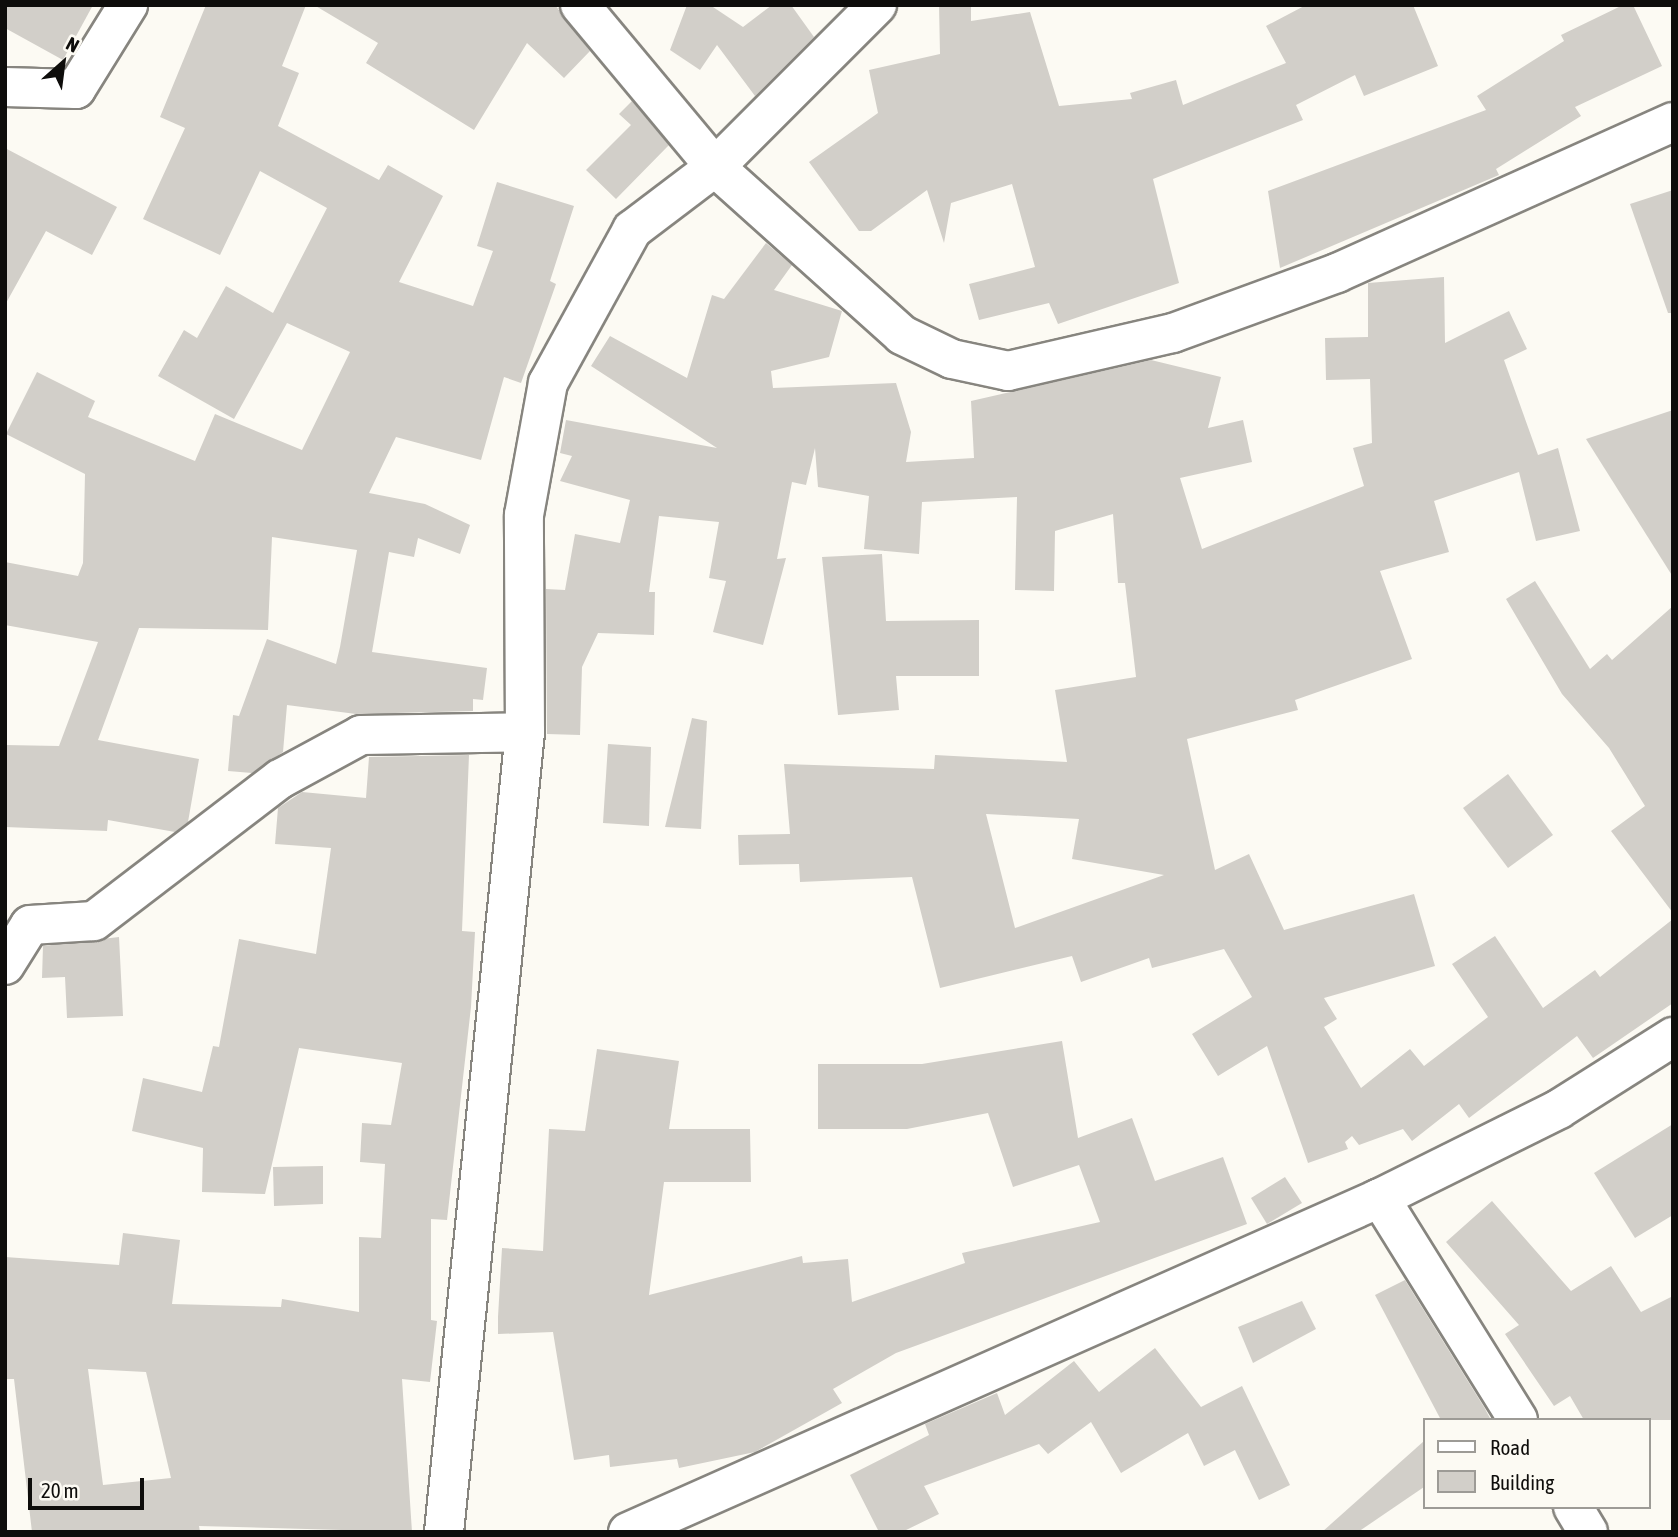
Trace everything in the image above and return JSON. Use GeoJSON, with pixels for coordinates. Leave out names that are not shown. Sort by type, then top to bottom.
{"type":"FeatureCollection","features":[{"type":"Feature","properties":{"kind":"street"},"geometry":{"type":"LineString","coordinates":[[5,87],[76,89],[128,5]]}},
{"type":"Feature","properties":{"kind":"street"},"geometry":{"type":"LineString","coordinates":[[580,5],[715,167],[902,335],[952,359],[1008,370],[1173,333],[1337,272],[1673,122]]}},
{"type":"Feature","properties":{"kind":"street"},"geometry":{"type":"LineString","coordinates":[[444,1532],[524,732],[524,515],[548,383],[632,230],[715,167],[877,5]]}},
{"type":"Feature","properties":{"kind":"street"},"geometry":{"type":"LineString","coordinates":[[5,965],[30,925],[94,920],[280,779],[361,735],[524,732]]}},
{"type":"Feature","properties":{"kind":"street"},"geometry":{"type":"LineString","coordinates":[[628,1532],[1380,1198],[1559,1109],[1673,1037]]}},
{"type":"Feature","properties":{"kind":"street"},"geometry":{"type":"LineString","coordinates":[[1380,1198],[1517,1418]]}},
{"type":"Feature","properties":{"kind":"street"},"geometry":{"type":"LineString","coordinates":[[1574,1509],[1588,1532]]}},
{"type":"Feature","properties":{"kind":"building"},"geometry":{"type":"Polygon","coordinates":[[[5,5],[93,5],[63,60],[5,28],[5,5]]]}},
{"type":"Feature","properties":{"kind":"building"},"geometry":{"type":"Polygon","coordinates":[[[206,5],[306,5],[282,66],[299,73],[278,126],[379,180],[388,165],[443,196],[399,282],[473,306],[493,251],[477,246],[497,182],[574,206],[550,281],[556,284],[521,383],[504,377],[481,460],[396,437],[369,493],[425,504],[470,525],[460,554],[418,538],[414,557],[389,552],[372,652],[487,668],[483,700],[473,699],[473,711],[356,714],[287,705],[283,752],[252,773],[228,771],[233,715],[239,716],[267,639],[336,664],[340,647],[357,550],[272,537],[268,630],[139,628],[98,740],[199,759],[188,822],[175,832],[108,820],[107,831],[5,827],[5,745],[59,746],[98,642],[5,625],[5,562],[78,576],[83,563],[85,474],[6,434],[37,372],[95,401],[88,417],[195,461],[215,414],[302,450],[350,352],[287,323],[234,419],[158,376],[184,330],[197,338],[226,286],[273,313],[327,208],[260,171],[220,255],[143,219],[185,128],[160,117],[206,5]]]}},
{"type":"Feature","properties":{"kind":"building"},"geometry":{"type":"Polygon","coordinates":[[[314,5],[555,5],[590,51],[564,78],[527,43],[474,130],[366,63],[378,43],[314,5]]]}},
{"type":"Feature","properties":{"kind":"building"},"geometry":{"type":"Polygon","coordinates":[[[687,5],[710,5],[743,27],[772,5],[791,5],[814,37],[755,96],[717,45],[700,70],[670,50],[687,5]]]}},
{"type":"Feature","properties":{"kind":"building"},"geometry":{"type":"Polygon","coordinates":[[[939,5],[971,5],[971,21],[1030,12],[1059,106],[1132,99],[1130,93],[1176,80],[1183,105],[1286,63],[1266,26],[1306,5],[1413,5],[1438,66],[1364,96],[1355,75],[1296,105],[1303,120],[1153,179],[1179,283],[1058,324],[1049,303],[979,320],[969,284],[1035,267],[1012,184],[951,203],[944,243],[927,190],[871,231],[859,231],[809,162],[878,113],[869,70],[940,54],[939,5]]]}},
{"type":"Feature","properties":{"kind":"building"},"geometry":{"type":"Polygon","coordinates":[[[1623,5],[1633,5],[1662,66],[1575,107],[1581,116],[1496,169],[1499,175],[1280,268],[1268,191],[1486,110],[1477,96],[1564,41],[1561,35],[1623,5]]]}},
{"type":"Feature","properties":{"kind":"building"},"geometry":{"type":"Polygon","coordinates":[[[632,101],[669,145],[616,199],[586,170],[631,125],[619,114],[632,101]]]}},
{"type":"Feature","properties":{"kind":"building"},"geometry":{"type":"Polygon","coordinates":[[[5,148],[117,207],[92,255],[46,231],[5,305],[5,148]]]}},
{"type":"Feature","properties":{"kind":"building"},"geometry":{"type":"Polygon","coordinates":[[[1673,190],[1673,313],[1668,313],[1630,204],[1673,190]]]}},
{"type":"Feature","properties":{"kind":"building"},"geometry":{"type":"Polygon","coordinates":[[[766,243],[792,265],[774,290],[842,311],[829,357],[771,371],[773,388],[896,383],[911,432],[906,462],[974,458],[971,401],[1151,360],[1221,377],[1208,428],[1243,420],[1252,462],[1180,478],[1202,549],[1364,486],[1353,448],[1372,443],[1370,379],[1326,380],[1325,338],[1368,337],[1368,283],[1444,277],[1445,343],[1509,311],[1527,349],[1504,360],[1538,455],[1558,448],[1580,531],[1536,541],[1519,472],[1434,501],[1449,552],[1380,571],[1412,659],[1295,700],[1298,710],[1187,739],[1215,870],[1249,854],[1284,930],[1414,894],[1435,966],[1324,998],[1337,1019],[1324,1027],[1361,1088],[1410,1049],[1424,1066],[1488,1017],[1452,964],[1495,936],[1543,1008],[1595,970],[1600,977],[1673,919],[1673,1003],[1593,1058],[1577,1036],[1469,1118],[1459,1104],[1412,1141],[1403,1129],[1359,1145],[1352,1136],[1345,1142],[1348,1149],[1308,1163],[1267,1046],[1218,1076],[1192,1034],[1252,997],[1224,949],[1152,968],[1149,958],[1081,982],[1072,956],[940,988],[912,877],[800,882],[799,864],[739,865],[738,835],[790,834],[784,764],[934,769],[935,755],[1067,762],[1055,690],[1136,677],[1125,583],[1118,583],[1113,514],[1055,531],[1054,591],[1015,590],[1017,497],[922,502],[919,554],[864,549],[869,496],[818,487],[815,448],[806,485],[792,482],[777,559],[786,558],[763,645],[713,632],[726,581],[709,578],[719,522],[659,516],[649,592],[655,592],[654,635],[598,633],[582,667],[580,735],[547,734],[546,589],[565,590],[575,534],[620,543],[630,500],[560,481],[572,456],[560,453],[566,420],[717,448],[591,366],[610,336],[687,378],[712,295],[724,299],[766,243]],[[986,814],[1015,928],[1164,875],[1072,859],[1079,819],[986,814]]]}},
{"type":"Feature","properties":{"kind":"building"},"geometry":{"type":"Polygon","coordinates":[[[1673,410],[1673,577],[1586,439],[1673,410]]]}},
{"type":"Feature","properties":{"kind":"building"},"geometry":{"type":"Polygon","coordinates":[[[882,554],[886,621],[979,620],[979,676],[896,676],[899,710],[838,715],[822,557],[882,554]]]}},
{"type":"Feature","properties":{"kind":"building"},"geometry":{"type":"Polygon","coordinates":[[[1535,581],[1590,669],[1607,654],[1612,660],[1673,606],[1673,913],[1611,831],[1645,806],[1609,748],[1562,694],[1506,599],[1535,581]]]}},
{"type":"Feature","properties":{"kind":"building"},"geometry":{"type":"Polygon","coordinates":[[[692,718],[707,721],[701,829],[665,827],[692,718]]]}},
{"type":"Feature","properties":{"kind":"building"},"geometry":{"type":"Polygon","coordinates":[[[608,744],[651,747],[649,826],[603,823],[608,744]]]}},
{"type":"Feature","properties":{"kind":"building"},"geometry":{"type":"Polygon","coordinates":[[[469,755],[462,931],[475,932],[471,1007],[447,1220],[431,1219],[431,1320],[437,1321],[430,1382],[402,1379],[412,1532],[199,1526],[200,1532],[32,1532],[14,1379],[5,1379],[5,1257],[119,1265],[123,1233],[180,1240],[172,1304],[281,1307],[282,1299],[359,1312],[359,1237],[381,1238],[385,1164],[360,1162],[362,1123],[391,1125],[402,1063],[299,1048],[265,1194],[202,1192],[203,1148],[132,1131],[143,1078],[202,1092],[213,1046],[219,1047],[239,939],[316,954],[331,848],[275,844],[278,808],[302,792],[366,798],[369,757],[469,755]],[[88,1369],[103,1485],[171,1478],[146,1372],[88,1369]]]}},
{"type":"Feature","properties":{"kind":"building"},"geometry":{"type":"Polygon","coordinates":[[[1508,774],[1553,835],[1508,868],[1463,808],[1508,774]]]}},
{"type":"Feature","properties":{"kind":"building"},"geometry":{"type":"Polygon","coordinates":[[[119,937],[123,1016],[67,1018],[65,977],[42,978],[43,946],[119,937]]]}},
{"type":"Feature","properties":{"kind":"building"},"geometry":{"type":"Polygon","coordinates":[[[1062,1041],[1078,1138],[1132,1118],[1155,1181],[1223,1157],[1247,1224],[896,1353],[833,1389],[842,1403],[755,1452],[679,1468],[677,1459],[610,1467],[609,1455],[574,1460],[553,1332],[498,1334],[498,1317],[502,1248],[543,1251],[549,1129],[585,1131],[597,1049],[679,1061],[669,1129],[750,1129],[751,1182],[664,1182],[649,1295],[802,1256],[803,1263],[848,1259],[852,1302],[965,1263],[962,1253],[1100,1222],[1079,1165],[1013,1187],[988,1113],[907,1129],[818,1129],[818,1064],[922,1064],[1062,1041]]]}},
{"type":"Feature","properties":{"kind":"building"},"geometry":{"type":"Polygon","coordinates":[[[1673,1124],[1673,1215],[1635,1238],[1594,1173],[1673,1124]]]}},
{"type":"Feature","properties":{"kind":"building"},"geometry":{"type":"Polygon","coordinates":[[[323,1166],[323,1204],[274,1206],[273,1167],[323,1166]]]}},
{"type":"Feature","properties":{"kind":"building"},"geometry":{"type":"Polygon","coordinates":[[[1285,1177],[1302,1203],[1267,1224],[1251,1198],[1285,1177]]]}},
{"type":"Feature","properties":{"kind":"building"},"geometry":{"type":"Polygon","coordinates":[[[1492,1201],[1571,1291],[1611,1266],[1641,1312],[1673,1296],[1673,1420],[1583,1418],[1570,1396],[1554,1406],[1505,1334],[1519,1325],[1446,1242],[1492,1201]]]}},
{"type":"Feature","properties":{"kind":"building"},"geometry":{"type":"Polygon","coordinates":[[[1405,1280],[1490,1418],[1440,1418],[1375,1295],[1405,1280]]]}},
{"type":"Feature","properties":{"kind":"building"},"geometry":{"type":"Polygon","coordinates":[[[1302,1301],[1316,1329],[1253,1363],[1238,1327],[1302,1301]]]}},
{"type":"Feature","properties":{"kind":"building"},"geometry":{"type":"Polygon","coordinates":[[[1155,1348],[1201,1407],[1242,1386],[1290,1485],[1259,1500],[1235,1450],[1204,1466],[1188,1433],[1121,1473],[1091,1422],[1048,1454],[1039,1444],[924,1486],[939,1514],[902,1532],[879,1532],[850,1475],[929,1435],[925,1424],[997,1393],[1005,1415],[1074,1361],[1099,1392],[1155,1348]]]}},
{"type":"Feature","properties":{"kind":"building"},"geometry":{"type":"Polygon","coordinates":[[[1422,1443],[1422,1488],[1358,1532],[1322,1532],[1422,1443]]]}}]}
